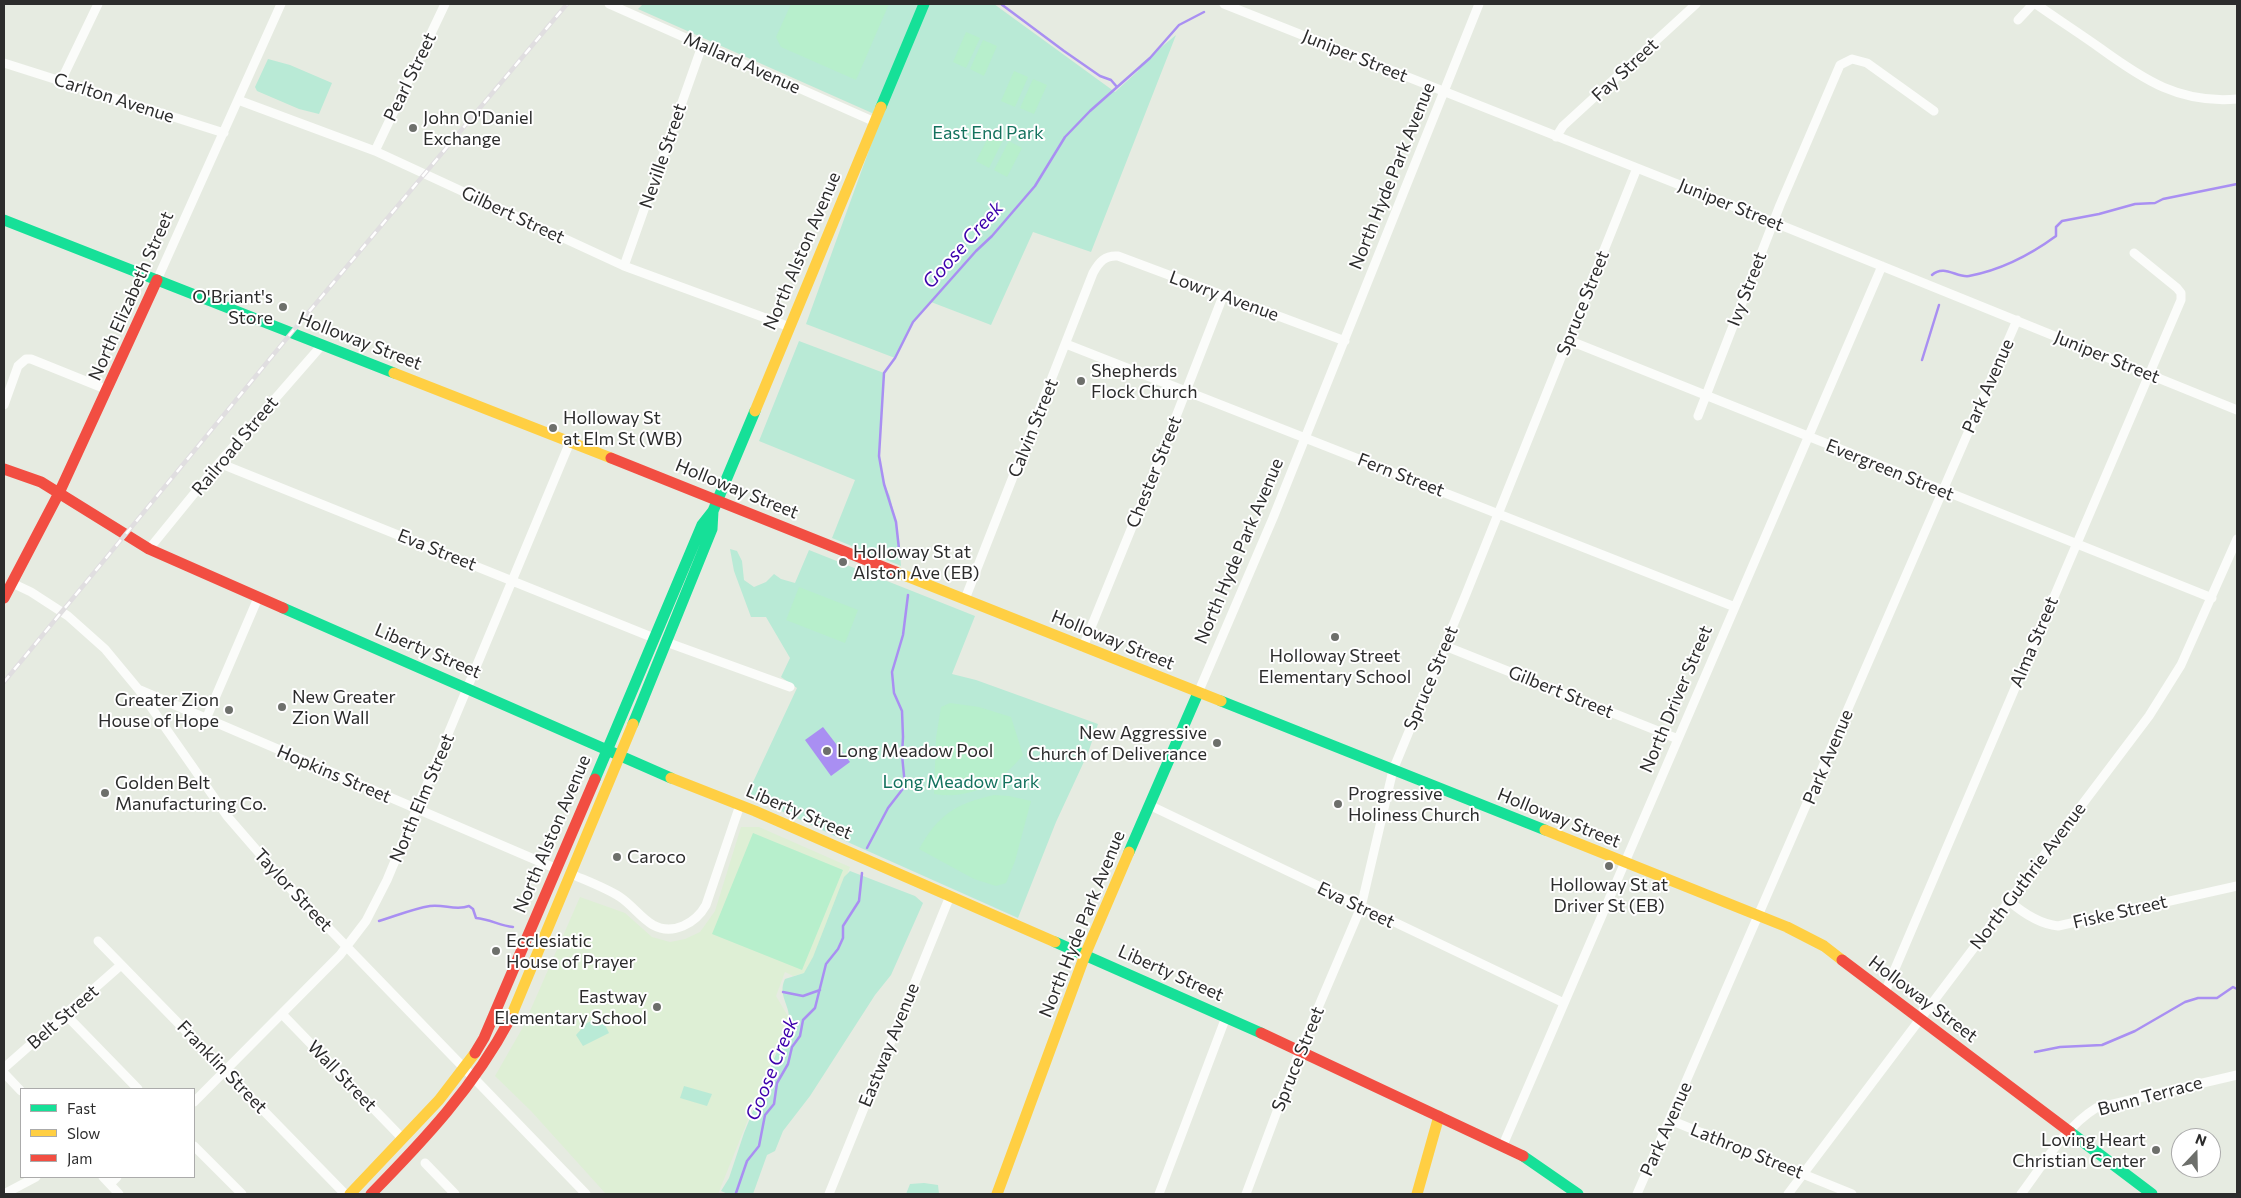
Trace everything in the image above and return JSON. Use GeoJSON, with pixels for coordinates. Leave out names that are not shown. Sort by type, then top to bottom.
{"type":"FeatureCollection","features":[{"type":"Feature","properties":{"kind":"main road","name":"North Alston Avenue"},"geometry":{"type":"LineString","coordinates":[[371,1194],[444,1118],[475,1080],[504,1032],[620,757],[712,529],[716,506],[924,4]]}},
{"type":"Feature","properties":{"kind":"main road","name":"Holloway Street"},"geometry":{"type":"LineString","coordinates":[[4,220],[570,442],[716,506],[964,599],[1812,939],[2152,1194]]}},
{"type":"Feature","properties":{"kind":"main road","name":"North Elizabeth Street"},"geometry":{"type":"LineString","coordinates":[[4,598],[59,493],[157,280]]}},
{"type":"Feature","properties":{"kind":"main road","name":"Liberty Street"},"geometry":{"type":"LineString","coordinates":[[4,469],[34,478],[148,549],[468,688],[606,751],[740,805],[1300,1050],[1538,1164],[1578,1194]]}},
{"type":"Feature","properties":{"kind":"main road","name":"North Alston Avenue"},"geometry":{"type":"LineString","coordinates":[[350,1194],[464,1070],[474,1055],[492,1020],[557,869],[702,524],[716,506]]}},
{"type":"Feature","properties":{"kind":"main road","name":"North Hyde Park Avenue"},"geometry":{"type":"LineString","coordinates":[[997,1194],[1085,955],[1198,693]]}},
{"type":"Feature","properties":{"kind":"main road"},"geometry":{"type":"LineString","coordinates":[[1417,1194],[1439,1116]]}},
{"type":"Feature","properties":{"kind":"street"},"geometry":{"type":"LineString","coordinates":[[61,81],[98,4]]}},
{"type":"Feature","properties":{"kind":"street","name":"North Elizabeth Street"},"geometry":{"type":"LineString","coordinates":[[157,280],[281,4]]}},
{"type":"Feature","properties":{"kind":"street","name":"Pearl Street"},"geometry":{"type":"LineString","coordinates":[[375,151],[446,4]]}},
{"type":"Feature","properties":{"kind":"street","name":"Mallard Avenue"},"geometry":{"type":"LineString","coordinates":[[609,4],[875,122]]}},
{"type":"Feature","properties":{"kind":"street","name":"Juniper Street"},"geometry":{"type":"LineString","coordinates":[[1224,4],[1773,222],[2237,410]]}},
{"type":"Feature","properties":{"kind":"street","name":"North Hyde Park Avenue"},"geometry":{"type":"LineString","coordinates":[[1198,693],[1345,341],[1479,4]]}},
{"type":"Feature","properties":{"kind":"street","name":"Fay Street"},"geometry":{"type":"LineString","coordinates":[[1556,137],[1563,126],[1696,4]]}},
{"type":"Feature","properties":{"kind":"street"},"geometry":{"type":"LineString","coordinates":[[2018,20],[2035,4],[2143,78],[2189,97],[2210,100],[2237,99]]}},
{"type":"Feature","properties":{"kind":"street","name":"Neville Street"},"geometry":{"type":"LineString","coordinates":[[624,266],[702,46]]}},
{"type":"Feature","properties":{"kind":"street","name":"Ivy Street"},"geometry":{"type":"LineString","coordinates":[[1698,416],[1773,222],[1836,72],[1846,61],[1852,59],[1867,63],[1934,111]]}},
{"type":"Feature","properties":{"kind":"street","name":"Carlton Avenue"},"geometry":{"type":"LineString","coordinates":[[4,63],[224,133]]}},
{"type":"Feature","properties":{"kind":"street","name":"Gilbert Street"},"geometry":{"type":"LineString","coordinates":[[238,100],[375,151],[624,266],[790,327]]}},
{"type":"Feature","properties":{"kind":"street","name":"Spruce Street"},"geometry":{"type":"LineString","coordinates":[[1246,1194],[1300,1050],[1361,908],[1393,770],[1499,513],[1637,168]]}},
{"type":"Feature","properties":{"kind":"street","name":"Alma Street"},"geometry":{"type":"LineString","coordinates":[[1885,992],[2178,310],[2182,293],[2172,282],[2134,253]]}},
{"type":"Feature","properties":{"kind":"street","name":"Lowry Avenue"},"geometry":{"type":"LineString","coordinates":[[1104,258],[1111,255],[1118,256],[1345,341]]}},
{"type":"Feature","properties":{"kind":"street","name":"Calvin Street"},"geometry":{"type":"LineString","coordinates":[[964,599],[1094,273],[1104,258]]}},
{"type":"Feature","properties":{"kind":"street","name":"North Driver Street"},"geometry":{"type":"LineString","coordinates":[[1503,1146],[1882,266]]}},
{"type":"Feature","properties":{"kind":"street","name":"Chester Street"},"geometry":{"type":"LineString","coordinates":[[1083,647],[1223,296]]}},
{"type":"Feature","properties":{"kind":"street","name":"Park Avenue"},"geometry":{"type":"LineString","coordinates":[[1637,1194],[2017,320]]}},
{"type":"Feature","properties":{"kind":"street","name":"Evergreen Street"},"geometry":{"type":"LineString","coordinates":[[1568,340],[2212,598]]}},
{"type":"Feature","properties":{"kind":"street","name":"Railroad Street"},"geometry":{"type":"LineString","coordinates":[[148,549],[322,344]]}},
{"type":"Feature","properties":{"kind":"street","name":"Fern Street"},"geometry":{"type":"LineString","coordinates":[[1066,344],[1735,607]]}},
{"type":"Feature","properties":{"kind":"street"},"geometry":{"type":"LineString","coordinates":[[4,405],[18,366],[26,359],[31,359],[108,390]]}},
{"type":"Feature","properties":{"kind":"street","name":"North Elm Street"},"geometry":{"type":"LineString","coordinates":[[195,1101],[346,948],[366,921],[381,893],[570,442]]}},
{"type":"Feature","properties":{"kind":"street","name":"Eva Street"},"geometry":{"type":"LineString","coordinates":[[219,464],[654,638]]}},
{"type":"Feature","properties":{"kind":"street","name":"North Guthrie Avenue"},"geometry":{"type":"LineString","coordinates":[[1788,1194],[2162,696],[2180,665],[2212,598],[2237,539]]}},
{"type":"Feature","properties":{"kind":"street","name":"Taylor Street"},"geometry":{"type":"LineString","coordinates":[[12,582],[31,592],[80,625],[105,649],[139,690],[227,816],[285,883],[586,1194]]}},
{"type":"Feature","properties":{"kind":"street"},"geometry":{"type":"LineString","coordinates":[[206,719],[258,598]]}},
{"type":"Feature","properties":{"kind":"street"},"geometry":{"type":"LineString","coordinates":[[666,642],[790,687]]}},
{"type":"Feature","properties":{"kind":"street","name":"Gilbert Street"},"geometry":{"type":"LineString","coordinates":[[1445,646],[1678,739]]}},
{"type":"Feature","properties":{"kind":"street","name":"Hopkins Street"},"geometry":{"type":"LineString","coordinates":[[139,690],[557,869]]}},
{"type":"Feature","properties":{"kind":"street"},"geometry":{"type":"LineString","coordinates":[[571,874],[618,896],[654,925],[670,928],[686,925],[699,916],[706,905],[740,805]]}},
{"type":"Feature","properties":{"kind":"street","name":"Eva Street"},"geometry":{"type":"LineString","coordinates":[[1149,805],[1564,1004]]}},
{"type":"Feature","properties":{"kind":"street","name":"Fiske Street"},"geometry":{"type":"LineString","coordinates":[[2009,901],[2027,915],[2043,923],[2058,926],[2237,886]]}},
{"type":"Feature","properties":{"kind":"street","name":"Eastway Avenue"},"geometry":{"type":"LineString","coordinates":[[829,1194],[950,896]]}},
{"type":"Feature","properties":{"kind":"street","name":"Franklin Street"},"geometry":{"type":"LineString","coordinates":[[98,942],[226,1070],[345,1194]]}},
{"type":"Feature","properties":{"kind":"street","name":"Belt Street"},"geometry":{"type":"LineString","coordinates":[[4,1068],[121,965]]}},
{"type":"Feature","properties":{"kind":"street","name":"Wall Street"},"geometry":{"type":"LineString","coordinates":[[282,1014],[402,1138]]}},
{"type":"Feature","properties":{"kind":"street"},"geometry":{"type":"LineString","coordinates":[[66,1015],[137,1088]]}},
{"type":"Feature","properties":{"kind":"street"},"geometry":{"type":"LineString","coordinates":[[1159,1194],[1226,1016]]}},
{"type":"Feature","properties":{"kind":"street"},"geometry":{"type":"LineString","coordinates":[[4,1073],[20,1090]]}},
{"type":"Feature","properties":{"kind":"street","name":"Bunn Terrace"},"geometry":{"type":"LineString","coordinates":[[2021,1194],[2069,1131],[2084,1115],[2107,1104],[2237,1075]]}},
{"type":"Feature","properties":{"kind":"street","name":"Lathrop Street"},"geometry":{"type":"LineString","coordinates":[[1670,1120],[1852,1194]]}},
{"type":"Feature","properties":{"kind":"street"},"geometry":{"type":"LineString","coordinates":[[195,1147],[242,1194]]}},
{"type":"Feature","properties":{"kind":"street"},"geometry":{"type":"LineString","coordinates":[[425,1163],[455,1194]]}},
{"type":"Feature","properties":{"kind":"street"},"geometry":{"type":"LineString","coordinates":[[4,1194],[34,1178]]}},
{"type":"Feature","properties":{"kind":"street"},"geometry":{"type":"LineString","coordinates":[[103,1178],[119,1194]]}},
{"type":"Feature","properties":{"kind":"street"},"geometry":{"type":"LineString","coordinates":[[110,1184],[117,1178]]}},
{"type":"Feature","properties":{"kind":"shaded area","name":"Long Meadow Pool"},"geometry":{"type":"Polygon","coordinates":[[[823,727],[850,762],[831,776],[805,740],[823,727]]]}},
{"type":"Feature","properties":{"kind":"shaded area","name":"Eastway Elementary School"},"geometry":{"type":"Polygon","coordinates":[[[741,827],[759,827],[850,867],[808,972],[793,976],[785,972],[776,996],[789,1018],[718,1194],[606,1194],[531,1111],[495,1076],[523,1027],[580,897],[625,913],[652,937],[670,942],[685,939],[700,932],[715,911],[741,827]]]}},
{"type":"Feature","properties":{"kind":"green space","name":"East End Park"},"geometry":{"type":"Polygon","coordinates":[[[643,4],[994,4],[1115,92],[1138,71],[1141,64],[1176,35],[1091,252],[1033,232],[991,325],[931,302],[909,328],[895,358],[806,324],[881,117],[638,9],[643,4]]]}},
{"type":"Feature","properties":{"kind":"green space"},"geometry":{"type":"Polygon","coordinates":[[[791,4],[889,4],[856,80],[781,47],[776,37],[791,4]]]}},
{"type":"Feature","properties":{"kind":"green space"},"geometry":{"type":"Polygon","coordinates":[[[966,32],[980,38],[966,68],[953,62],[966,32]]]}},
{"type":"Feature","properties":{"kind":"green space"},"geometry":{"type":"Polygon","coordinates":[[[983,40],[997,46],[984,76],[970,69],[983,40]]]}},
{"type":"Feature","properties":{"kind":"green space"},"geometry":{"type":"Polygon","coordinates":[[[268,59],[290,65],[332,83],[319,114],[299,109],[257,91],[255,87],[268,59]]]}},
{"type":"Feature","properties":{"kind":"green space"},"geometry":{"type":"Polygon","coordinates":[[[1014,71],[1028,77],[1015,107],[1001,101],[1014,71]]]}},
{"type":"Feature","properties":{"kind":"green space"},"geometry":{"type":"Polygon","coordinates":[[[1033,79],[1047,85],[1034,114],[1020,108],[1033,79]]]}},
{"type":"Feature","properties":{"kind":"green space"},"geometry":{"type":"Polygon","coordinates":[[[991,132],[1004,138],[989,168],[976,161],[991,132]]]}},
{"type":"Feature","properties":{"kind":"green space"},"geometry":{"type":"Polygon","coordinates":[[[1009,141],[1022,148],[1007,177],[994,170],[1009,141]]]}},
{"type":"Feature","properties":{"kind":"green space"},"geometry":{"type":"Polygon","coordinates":[[[799,341],[884,373],[879,456],[884,484],[890,496],[899,539],[901,566],[832,538],[855,480],[759,441],[799,341]]]}},
{"type":"Feature","properties":{"kind":"green space","name":"Long Meadow Park"},"geometry":{"type":"Polygon","coordinates":[[[730,549],[737,551],[742,561],[744,580],[754,587],[766,582],[774,574],[781,579],[795,583],[809,550],[975,616],[952,674],[976,680],[1098,724],[1088,753],[1056,822],[1018,918],[747,795],[797,688],[781,677],[790,658],[766,617],[751,617],[734,571],[730,549]]]}},
{"type":"Feature","properties":{"kind":"green space"},"geometry":{"type":"Polygon","coordinates":[[[799,587],[858,610],[845,643],[786,620],[799,587]]]}},
{"type":"Feature","properties":{"kind":"green space"},"geometry":{"type":"Polygon","coordinates":[[[950,703],[979,707],[1011,717],[1023,755],[1005,774],[984,787],[960,794],[934,794],[936,738],[941,707],[950,703]]]}},
{"type":"Feature","properties":{"kind":"green space"},"geometry":{"type":"Polygon","coordinates":[[[994,795],[1031,801],[1015,861],[1006,883],[996,886],[974,879],[919,849],[934,827],[949,812],[969,802],[994,795]]]}},
{"type":"Feature","properties":{"kind":"green space"},"geometry":{"type":"Polygon","coordinates":[[[753,833],[843,870],[802,970],[712,934],[753,833]]]}},
{"type":"Feature","properties":{"kind":"green space"},"geometry":{"type":"Polygon","coordinates":[[[850,871],[915,896],[923,903],[891,975],[875,995],[810,1096],[783,1131],[775,1151],[767,1155],[753,1194],[728,1194],[721,1191],[729,1178],[744,1133],[789,1022],[788,1010],[783,996],[785,979],[804,973],[813,957],[844,877],[850,871]]]}},
{"type":"Feature","properties":{"kind":"green space"},"geometry":{"type":"Polygon","coordinates":[[[601,1017],[609,1033],[583,1046],[576,1035],[587,1023],[601,1017]]]}},
{"type":"Feature","properties":{"kind":"green space"},"geometry":{"type":"Polygon","coordinates":[[[684,1086],[712,1094],[707,1106],[680,1098],[684,1086]]]}},
{"type":"Feature","properties":{"kind":"green space"},"geometry":{"type":"Polygon","coordinates":[[[910,1184],[938,1185],[939,1194],[906,1194],[910,1184]]]}},
{"type":"Feature","properties":{"kind":"waterway"},"geometry":{"type":"LineString","coordinates":[[1001,4],[1100,76],[1111,80],[1117,87]]}},
{"type":"Feature","properties":{"kind":"waterway","name":"Goose Creek"},"geometry":{"type":"LineString","coordinates":[[900,558],[896,522],[884,484],[879,456],[884,373],[895,358],[913,322],[1035,186],[1065,137],[1090,111],[1150,58],[1179,25],[1204,12]]}},
{"type":"Feature","properties":{"kind":"waterway"},"geometry":{"type":"LineString","coordinates":[[1932,275],[1937,272],[1946,271],[1969,276],[2004,266],[2056,236],[2056,227],[2062,221],[2099,214],[2135,204],[2155,203],[2163,199],[2237,184]]}},
{"type":"Feature","properties":{"kind":"waterway"},"geometry":{"type":"LineString","coordinates":[[1922,360],[1939,305]]}},
{"type":"Feature","properties":{"kind":"waterway","name":"Goose Creek"},"geometry":{"type":"LineString","coordinates":[[867,848],[888,808],[905,786],[902,755],[902,711],[894,693],[892,672],[903,635],[908,595]]}},
{"type":"Feature","properties":{"kind":"waterway","name":"Goose Creek"},"geometry":{"type":"LineString","coordinates":[[736,1193],[747,1161],[759,1146],[765,1115],[774,1104],[777,1083],[788,1064],[792,1047],[800,1036],[803,1020],[815,1008],[826,964],[838,949],[843,938],[843,926],[859,901],[862,873]]}},
{"type":"Feature","properties":{"kind":"waterway"},"geometry":{"type":"LineString","coordinates":[[379,921],[430,906],[459,908],[469,906],[473,909],[476,918],[513,927]]}},
{"type":"Feature","properties":{"kind":"waterway"},"geometry":{"type":"LineString","coordinates":[[2035,1052],[2060,1047],[2102,1045],[2135,1031],[2185,1002],[2198,998],[2217,998],[2233,987],[2237,989]]}},
{"type":"Feature","properties":{"kind":"waterway"},"geometry":{"type":"LineString","coordinates":[[783,992],[803,996],[820,990]]}},
{"type":"Feature","properties":{"kind":"railway"},"geometry":{"type":"LineString","coordinates":[[4,682],[292,332],[567,4]]}},
{"type":"Feature","properties":{"kind":"traffic: fast"},"geometry":{"type":"LineString","coordinates":[[881,107],[924,4]]}},
{"type":"Feature","properties":{"kind":"traffic: fast"},"geometry":{"type":"LineString","coordinates":[[4,220],[394,373]]}},
{"type":"Feature","properties":{"kind":"traffic: fast"},"geometry":{"type":"LineString","coordinates":[[633,724],[712,529],[713,511],[755,411]]}},
{"type":"Feature","properties":{"kind":"traffic: fast"},"geometry":{"type":"LineString","coordinates":[[595,779],[702,525],[713,511]]}},
{"type":"Feature","properties":{"kind":"traffic: fast"},"geometry":{"type":"LineString","coordinates":[[283,608],[671,778]]}},
{"type":"Feature","properties":{"kind":"traffic: fast"},"geometry":{"type":"LineString","coordinates":[[1129,852],[1198,693]]}},
{"type":"Feature","properties":{"kind":"traffic: fast"},"geometry":{"type":"LineString","coordinates":[[1221,701],[1545,830]]}},
{"type":"Feature","properties":{"kind":"traffic: fast"},"geometry":{"type":"LineString","coordinates":[[1055,942],[1261,1033]]}},
{"type":"Feature","properties":{"kind":"traffic: fast"},"geometry":{"type":"LineString","coordinates":[[2070,1132],[2152,1194]]}},
{"type":"Feature","properties":{"kind":"traffic: fast"},"geometry":{"type":"LineString","coordinates":[[1523,1156],[1578,1194]]}},
{"type":"Feature","properties":{"kind":"traffic: slow"},"geometry":{"type":"LineString","coordinates":[[755,411],[881,107]]}},
{"type":"Feature","properties":{"kind":"traffic: slow"},"geometry":{"type":"LineString","coordinates":[[394,373],[611,458]]}},
{"type":"Feature","properties":{"kind":"traffic: slow"},"geometry":{"type":"LineString","coordinates":[[896,572],[1221,701]]}},
{"type":"Feature","properties":{"kind":"traffic: slow"},"geometry":{"type":"LineString","coordinates":[[510,1019],[633,724]]}},
{"type":"Feature","properties":{"kind":"traffic: slow"},"geometry":{"type":"LineString","coordinates":[[671,778],[755,811],[1055,942]]}},
{"type":"Feature","properties":{"kind":"traffic: slow"},"geometry":{"type":"LineString","coordinates":[[1545,830],[1787,927],[1824,946],[1842,960]]}},
{"type":"Feature","properties":{"kind":"traffic: slow"},"geometry":{"type":"LineString","coordinates":[[997,1194],[1085,955],[1129,852]]}},
{"type":"Feature","properties":{"kind":"traffic: slow"},"geometry":{"type":"LineString","coordinates":[[350,1194],[439,1100],[475,1053]]}},
{"type":"Feature","properties":{"kind":"traffic: slow"},"geometry":{"type":"LineString","coordinates":[[1417,1194],[1439,1116]]}},
{"type":"Feature","properties":{"kind":"traffic: jam"},"geometry":{"type":"LineString","coordinates":[[4,598],[59,493],[157,280]]}},
{"type":"Feature","properties":{"kind":"traffic: jam"},"geometry":{"type":"LineString","coordinates":[[611,458],[896,572]]}},
{"type":"Feature","properties":{"kind":"traffic: jam"},"geometry":{"type":"LineString","coordinates":[[4,469],[41,482],[149,549],[283,608]]}},
{"type":"Feature","properties":{"kind":"traffic: jam"},"geometry":{"type":"LineString","coordinates":[[475,1053],[484,1038],[595,779]]}},
{"type":"Feature","properties":{"kind":"traffic: jam"},"geometry":{"type":"LineString","coordinates":[[1842,960],[2070,1132]]}},
{"type":"Feature","properties":{"kind":"traffic: jam"},"geometry":{"type":"LineString","coordinates":[[371,1194],[447,1112],[481,1067],[510,1019]]}},
{"type":"Feature","properties":{"kind":"traffic: jam"},"geometry":{"type":"LineString","coordinates":[[1261,1033],[1523,1156]]}},
{"type":"Feature","properties":{"kind":"place","name":"John O'Daniel Exchange"},"geometry":{"type":"Point","coordinates":[413,128]}},
{"type":"Feature","properties":{"kind":"place","name":"O'Briant's Store"},"geometry":{"type":"Point","coordinates":[283,307]}},
{"type":"Feature","properties":{"kind":"place","name":"Shepherds Flock Church"},"geometry":{"type":"Point","coordinates":[1081,381]}},
{"type":"Feature","properties":{"kind":"place","name":"Holloway St at Elm St (WB)"},"geometry":{"type":"Point","coordinates":[553,428]}},
{"type":"Feature","properties":{"kind":"place","name":"Holloway St at Alston Ave (EB)"},"geometry":{"type":"Point","coordinates":[843,562]}},
{"type":"Feature","properties":{"kind":"place","name":"Holloway Street Elementary School"},"geometry":{"type":"Point","coordinates":[1335,637]}},
{"type":"Feature","properties":{"kind":"place","name":"New Greater Zion Wall"},"geometry":{"type":"Point","coordinates":[282,707]}},
{"type":"Feature","properties":{"kind":"place","name":"Greater Zion House of Hope"},"geometry":{"type":"Point","coordinates":[229,710]}},
{"type":"Feature","properties":{"kind":"place","name":"New Aggressive Church of Deliverance"},"geometry":{"type":"Point","coordinates":[1217,743]}},
{"type":"Feature","properties":{"kind":"place","name":"Long Meadow Pool"},"geometry":{"type":"Point","coordinates":[827,751]}},
{"type":"Feature","properties":{"kind":"place","name":"Golden Belt Manufacturing Co."},"geometry":{"type":"Point","coordinates":[105,793]}},
{"type":"Feature","properties":{"kind":"place","name":"Progressive Holiness Church"},"geometry":{"type":"Point","coordinates":[1338,804]}},
{"type":"Feature","properties":{"kind":"place","name":"Caroco"},"geometry":{"type":"Point","coordinates":[617,857]}},
{"type":"Feature","properties":{"kind":"place","name":"Holloway St at Driver St (EB)"},"geometry":{"type":"Point","coordinates":[1609,866]}},
{"type":"Feature","properties":{"kind":"place","name":"Ecclesiatic House of Prayer"},"geometry":{"type":"Point","coordinates":[496,951]}},
{"type":"Feature","properties":{"kind":"place","name":"Eastway Elementary School"},"geometry":{"type":"Point","coordinates":[657,1007]}},
{"type":"Feature","properties":{"kind":"place","name":"Loving Heart Christian Center"},"geometry":{"type":"Point","coordinates":[2156,1150]}}]}
